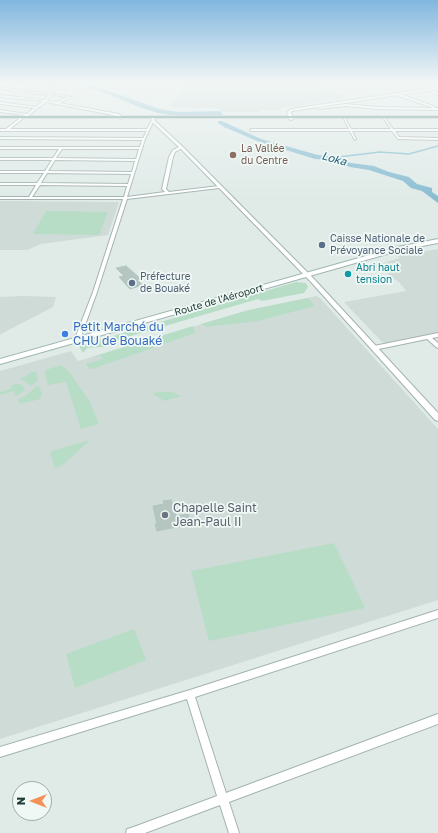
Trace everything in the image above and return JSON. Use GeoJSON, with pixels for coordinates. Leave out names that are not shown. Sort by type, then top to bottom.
{"type":"FeatureCollection","features":[{"type":"Feature","properties":{"kind":"main road","name":"Route de l'Aéroport"},"geometry":{"type":"LineString","coordinates":[[0,362],[400,248],[438,241]]}},
{"type":"Feature","properties":{"kind":"street"},"geometry":{"type":"LineString","coordinates":[[0,137],[18,122]]}},
{"type":"Feature","properties":{"kind":"street"},"geometry":{"type":"LineString","coordinates":[[77,341],[147,130],[151,122]]}},
{"type":"Feature","properties":{"kind":"street"},"geometry":{"type":"LineString","coordinates":[[156,122],[307,275],[438,418]]}},
{"type":"Feature","properties":{"kind":"street"},"geometry":{"type":"LineString","coordinates":[[346,122],[355,139]]}},
{"type":"Feature","properties":{"kind":"street"},"geometry":{"type":"LineString","coordinates":[[387,122],[398,139],[438,139]]}},
{"type":"Feature","properties":{"kind":"street"},"geometry":{"type":"LineString","coordinates":[[0,130],[147,130]]}},
{"type":"Feature","properties":{"kind":"street"},"geometry":{"type":"LineString","coordinates":[[251,130],[438,130]]}},
{"type":"Feature","properties":{"kind":"street"},"geometry":{"type":"LineString","coordinates":[[0,137],[144,139]]}},
{"type":"Feature","properties":{"kind":"street"},"geometry":{"type":"LineString","coordinates":[[168,193],[164,189],[171,156],[174,151],[181,147]]}},
{"type":"Feature","properties":{"kind":"street"},"geometry":{"type":"LineString","coordinates":[[0,148],[141,148]]}},
{"type":"Feature","properties":{"kind":"street"},"geometry":{"type":"LineString","coordinates":[[30,198],[61,148]]}},
{"type":"Feature","properties":{"kind":"street"},"geometry":{"type":"LineString","coordinates":[[0,159],[137,160]]}},
{"type":"Feature","properties":{"kind":"street"},"geometry":{"type":"LineString","coordinates":[[0,172],[133,173]]}},
{"type":"Feature","properties":{"kind":"street"},"geometry":{"type":"LineString","coordinates":[[0,184],[129,185]]}},
{"type":"Feature","properties":{"kind":"street"},"geometry":{"type":"LineString","coordinates":[[0,198],[125,198],[219,187]]}},
{"type":"Feature","properties":{"kind":"street"},"geometry":{"type":"LineString","coordinates":[[374,348],[438,335]]}},
{"type":"Feature","properties":{"kind":"street"},"geometry":{"type":"LineString","coordinates":[[428,337],[438,346]]}},
{"type":"Feature","properties":{"kind":"street"},"geometry":{"type":"LineString","coordinates":[[0,752],[190,694],[438,614]]}},
{"type":"Feature","properties":{"kind":"street"},"geometry":{"type":"LineString","coordinates":[[190,694],[234,833]]}},
{"type":"Feature","properties":{"kind":"street"},"geometry":{"type":"LineString","coordinates":[[131,833],[438,719]]}},
{"type":"Feature","properties":{"kind":"shaded area"},"geometry":{"type":"Polygon","coordinates":[[[0,201],[119,202],[108,235],[41,244],[27,250],[0,250],[0,201]]]}},
{"type":"Feature","properties":{"kind":"shaded area"},"geometry":{"type":"Polygon","coordinates":[[[438,249],[438,333],[385,343],[382,342],[344,302],[406,291],[400,283],[376,265],[400,258],[398,256],[438,249]]]}},
{"type":"Feature","properties":{"kind":"shaded area"},"geometry":{"type":"Polygon","coordinates":[[[316,296],[320,298],[438,429],[438,600],[0,739],[0,371],[71,351],[78,361],[249,310],[316,296]]]}},
{"type":"Feature","properties":{"kind":"shaded area"},"geometry":{"type":"Polygon","coordinates":[[[0,297],[56,297],[53,307],[1,334],[0,336],[0,297]]]}},
{"type":"Feature","properties":{"kind":"green space"},"geometry":{"type":"Polygon","coordinates":[[[46,211],[108,212],[99,235],[33,234],[46,211]]]}},
{"type":"Feature","properties":{"kind":"green space"},"geometry":{"type":"Polygon","coordinates":[[[296,282],[306,283],[308,287],[304,293],[262,301],[258,299],[110,342],[112,346],[87,348],[83,353],[79,346],[296,282]]]}},
{"type":"Feature","properties":{"kind":"green space"},"geometry":{"type":"Polygon","coordinates":[[[308,298],[315,306],[258,321],[206,327],[201,324],[249,310],[308,298]]]}},
{"type":"Feature","properties":{"kind":"green space"},"geometry":{"type":"Polygon","coordinates":[[[193,326],[195,333],[150,349],[92,369],[89,369],[86,364],[103,359],[101,356],[92,357],[193,326]]]}},
{"type":"Feature","properties":{"kind":"green space"},"geometry":{"type":"Polygon","coordinates":[[[61,365],[70,373],[90,402],[99,424],[81,429],[66,382],[48,385],[45,373],[46,370],[61,365]]]}},
{"type":"Feature","properties":{"kind":"green space"},"geometry":{"type":"Polygon","coordinates":[[[32,372],[36,372],[38,380],[31,386],[21,379],[32,372]]]}},
{"type":"Feature","properties":{"kind":"green space"},"geometry":{"type":"Polygon","coordinates":[[[11,385],[22,385],[25,390],[20,394],[16,396],[14,391],[0,395],[0,392],[12,388],[11,385]]]}},
{"type":"Feature","properties":{"kind":"green space"},"geometry":{"type":"Polygon","coordinates":[[[39,386],[42,394],[40,399],[20,404],[18,399],[24,397],[39,386]]]}},
{"type":"Feature","properties":{"kind":"green space"},"geometry":{"type":"Polygon","coordinates":[[[173,392],[181,396],[164,401],[152,393],[173,392]]]}},
{"type":"Feature","properties":{"kind":"green space"},"geometry":{"type":"Polygon","coordinates":[[[90,440],[64,464],[55,468],[50,453],[52,451],[90,440]]]}},
{"type":"Feature","properties":{"kind":"green space"},"geometry":{"type":"Polygon","coordinates":[[[334,543],[365,608],[209,641],[191,571],[334,543]]]}},
{"type":"Feature","properties":{"kind":"green space"},"geometry":{"type":"Polygon","coordinates":[[[134,629],[146,660],[75,688],[66,654],[134,629]]]}},
{"type":"Feature","properties":{"kind":"building","name":"Préfecture de Bouaké"},"geometry":{"type":"Polygon","coordinates":[[[126,266],[141,279],[137,280],[143,285],[130,289],[119,277],[124,276],[116,268],[126,266]]]}},
{"type":"Feature","properties":{"kind":"building","name":"Chapelle Saint Jean-Paul II"},"geometry":{"type":"Polygon","coordinates":[[[171,500],[176,516],[188,514],[191,524],[157,531],[153,506],[164,504],[163,501],[171,500]]]}},
{"type":"Feature","properties":{"kind":"waterway","name":"Loka"},"geometry":{"type":"LineString","coordinates":[[220,122],[259,140],[318,157],[330,158],[350,165],[371,168],[386,174],[406,179],[414,186],[429,190],[426,191],[438,200]]}},
{"type":"Feature","properties":{"kind":"waterway"},"geometry":{"type":"LineString","coordinates":[[330,158],[380,152],[409,154],[438,146]]}},
{"type":"Feature","properties":{"kind":"place","name":"La Vallée du Centre"},"geometry":{"type":"Point","coordinates":[233,155]}},
{"type":"Feature","properties":{"kind":"place","name":"Caisse Nationale de Prévoyance Sociale"},"geometry":{"type":"Point","coordinates":[322,245]}},
{"type":"Feature","properties":{"kind":"place","name":"Abri haut tension"},"geometry":{"type":"Point","coordinates":[348,274]}},
{"type":"Feature","properties":{"kind":"place","name":"Préfecture de Bouaké"},"geometry":{"type":"Point","coordinates":[132,283]}},
{"type":"Feature","properties":{"kind":"place","name":"Petit Marché du CHU de Bouaké"},"geometry":{"type":"Point","coordinates":[65,334]}},
{"type":"Feature","properties":{"kind":"place","name":"Chapelle Saint Jean-Paul II"},"geometry":{"type":"Point","coordinates":[165,515]}}]}
